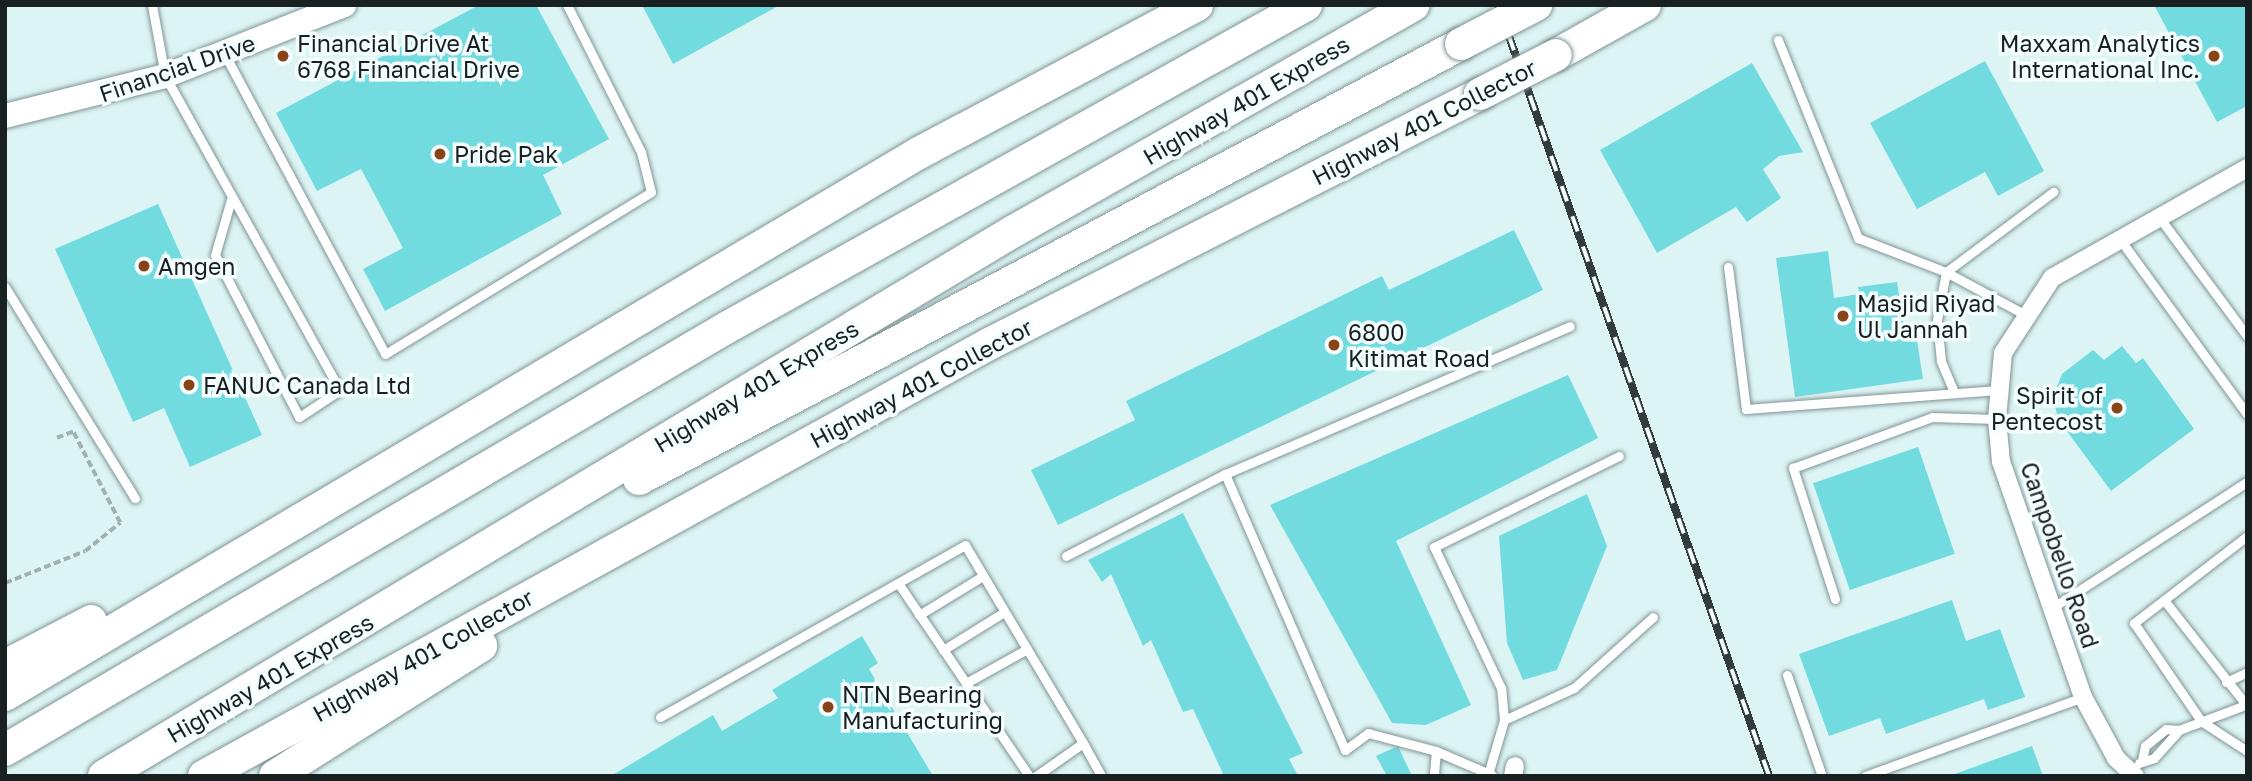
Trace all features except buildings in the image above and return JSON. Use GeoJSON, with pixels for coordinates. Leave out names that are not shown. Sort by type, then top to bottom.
{"type":"FeatureCollection","features":[{"type":"Feature","properties":{"kind":"highway"},"geometry":{"type":"LineString","coordinates":[[5,695],[372,474],[919,153],[1197,5]]}},
{"type":"Feature","properties":{"kind":"highway"},"geometry":{"type":"LineString","coordinates":[[5,750],[726,328],[1306,5]]}},
{"type":"Feature","properties":{"kind":"highway","name":"Highway 401 Express"},"geometry":{"type":"LineString","coordinates":[[104,776],[344,635],[1014,231],[1414,5]]}},
{"type":"Feature","properties":{"kind":"highway"},"geometry":{"type":"LineString","coordinates":[[344,635],[1536,5]]}},
{"type":"Feature","properties":{"kind":"highway","name":"Highway 401 Collector"},"geometry":{"type":"LineString","coordinates":[[204,776],[989,344],[1556,55],[1645,5]]}},
{"type":"Feature","properties":{"kind":"highway"},"geometry":{"type":"LineString","coordinates":[[275,776],[469,653],[989,344]]}},
{"type":"Feature","properties":{"kind":"highway"},"geometry":{"type":"LineString","coordinates":[[5,666],[372,474]]}},
{"type":"Feature","properties":{"kind":"street","name":"Financial Drive"},"geometry":{"type":"LineString","coordinates":[[5,116],[165,76],[225,55],[344,5]]}},
{"type":"Feature","properties":{"kind":"street","name":"Campobello Road"},"geometry":{"type":"LineString","coordinates":[[2136,769],[2116,758],[2083,697],[2055,606],[2001,462],[1997,419],[2003,353],[2024,314],[2052,278],[2118,237],[2247,168]]}},
{"type":"Feature","properties":{"kind":"lane"},"geometry":{"type":"LineString","coordinates":[[152,5],[165,76],[340,390],[299,417],[215,255],[232,197]]}},
{"type":"Feature","properties":{"kind":"lane"},"geometry":{"type":"LineString","coordinates":[[225,55],[385,354],[651,192],[640,152],[567,5]]}},
{"type":"Feature","properties":{"kind":"lane"},"geometry":{"type":"LineString","coordinates":[[1778,40],[1858,238],[1946,272],[2024,314]]}},
{"type":"Feature","properties":{"kind":"lane"},"geometry":{"type":"LineString","coordinates":[[1954,392],[1941,361],[1937,320],[1946,272],[2053,192]]}},
{"type":"Feature","properties":{"kind":"lane"},"geometry":{"type":"LineString","coordinates":[[2158,216],[2247,336]]}},
{"type":"Feature","properties":{"kind":"lane"},"geometry":{"type":"LineString","coordinates":[[2118,237],[2247,414]]}},
{"type":"Feature","properties":{"kind":"lane"},"geometry":{"type":"LineString","coordinates":[[1728,267],[1746,409],[1998,390]]}},
{"type":"Feature","properties":{"kind":"lane"},"geometry":{"type":"LineString","coordinates":[[5,287],[135,498]]}},
{"type":"Feature","properties":{"kind":"lane"},"geometry":{"type":"LineString","coordinates":[[1066,556],[1225,474],[1570,326]]}},
{"type":"Feature","properties":{"kind":"lane"},"geometry":{"type":"LineString","coordinates":[[1835,599],[1793,468],[1932,417],[1997,419]]}},
{"type":"Feature","properties":{"kind":"lane"},"geometry":{"type":"LineString","coordinates":[[1225,474],[1345,750],[1368,733],[1436,751],[1490,774],[1504,720],[1500,688],[1434,547],[1619,456]]}},
{"type":"Feature","properties":{"kind":"lane"},"geometry":{"type":"LineString","coordinates":[[2055,606],[2247,482]]}},
{"type":"Feature","properties":{"kind":"lane"},"geometry":{"type":"LineString","coordinates":[[2247,536],[2134,623],[2201,722],[2247,751]]}},
{"type":"Feature","properties":{"kind":"lane"},"geometry":{"type":"LineString","coordinates":[[660,717],[965,545],[1101,776]]}},
{"type":"Feature","properties":{"kind":"lane"},"geometry":{"type":"LineString","coordinates":[[919,615],[983,576]]}},
{"type":"Feature","properties":{"kind":"lane"},"geometry":{"type":"LineString","coordinates":[[898,583],[1029,776]]}},
{"type":"Feature","properties":{"kind":"lane"},"geometry":{"type":"LineString","coordinates":[[2136,769],[2145,746],[2166,729],[2179,730],[2246,706],[2164,600]]}},
{"type":"Feature","properties":{"kind":"lane"},"geometry":{"type":"LineString","coordinates":[[943,650],[1004,612]]}},
{"type":"Feature","properties":{"kind":"lane"},"geometry":{"type":"LineString","coordinates":[[1504,720],[1574,688],[1653,617]]}},
{"type":"Feature","properties":{"kind":"lane"},"geometry":{"type":"LineString","coordinates":[[966,683],[1027,649]]}},
{"type":"Feature","properties":{"kind":"lane"},"geometry":{"type":"LineString","coordinates":[[2227,682],[2247,672]]}},
{"type":"Feature","properties":{"kind":"lane"},"geometry":{"type":"LineString","coordinates":[[1787,676],[1822,776]]}},
{"type":"Feature","properties":{"kind":"lane"},"geometry":{"type":"LineString","coordinates":[[1865,776],[2083,697]]}},
{"type":"Feature","properties":{"kind":"lane"},"geometry":{"type":"LineString","coordinates":[[2136,769],[2154,758],[2179,730]]}},
{"type":"Feature","properties":{"kind":"lane"},"geometry":{"type":"LineString","coordinates":[[1036,776],[1083,743]]}},
{"type":"Feature","properties":{"kind":"lane"},"geometry":{"type":"LineString","coordinates":[[1434,776],[1436,751]]}},
{"type":"Feature","properties":{"kind":"path"},"geometry":{"type":"LineString","coordinates":[[5,583],[85,551],[120,523],[73,432],[57,438]]}},
{"type":"Feature","properties":{"kind":"railway"},"geometry":{"type":"LineString","coordinates":[[1498,5],[1769,776]]}},
{"type":"Feature","properties":{"kind":"place","name":"Financial Drive At 6768 Financial Drive"},"geometry":{"type":"Point","coordinates":[283,56]}},
{"type":"Feature","properties":{"kind":"place","name":"Maxxam Analytics International Inc."},"geometry":{"type":"Point","coordinates":[2214,56]}},
{"type":"Feature","properties":{"kind":"place","name":"Pride Pak"},"geometry":{"type":"Point","coordinates":[440,154]}},
{"type":"Feature","properties":{"kind":"place","name":"Amgen"},"geometry":{"type":"Point","coordinates":[144,266]}},
{"type":"Feature","properties":{"kind":"place","name":"Masjid Riyad Ul Jannah"},"geometry":{"type":"Point","coordinates":[1843,316]}},
{"type":"Feature","properties":{"kind":"place","name":"6800 Kitimat Road"},"geometry":{"type":"Point","coordinates":[1334,345]}},
{"type":"Feature","properties":{"kind":"place","name":"FANUC Canada Ltd"},"geometry":{"type":"Point","coordinates":[189,385]}},
{"type":"Feature","properties":{"kind":"place","name":"Spirit of Pentecost"},"geometry":{"type":"Point","coordinates":[2117,408]}},
{"type":"Feature","properties":{"kind":"place","name":"NTN Bearing Manufacturing"},"geometry":{"type":"Point","coordinates":[828,707]}}]}
